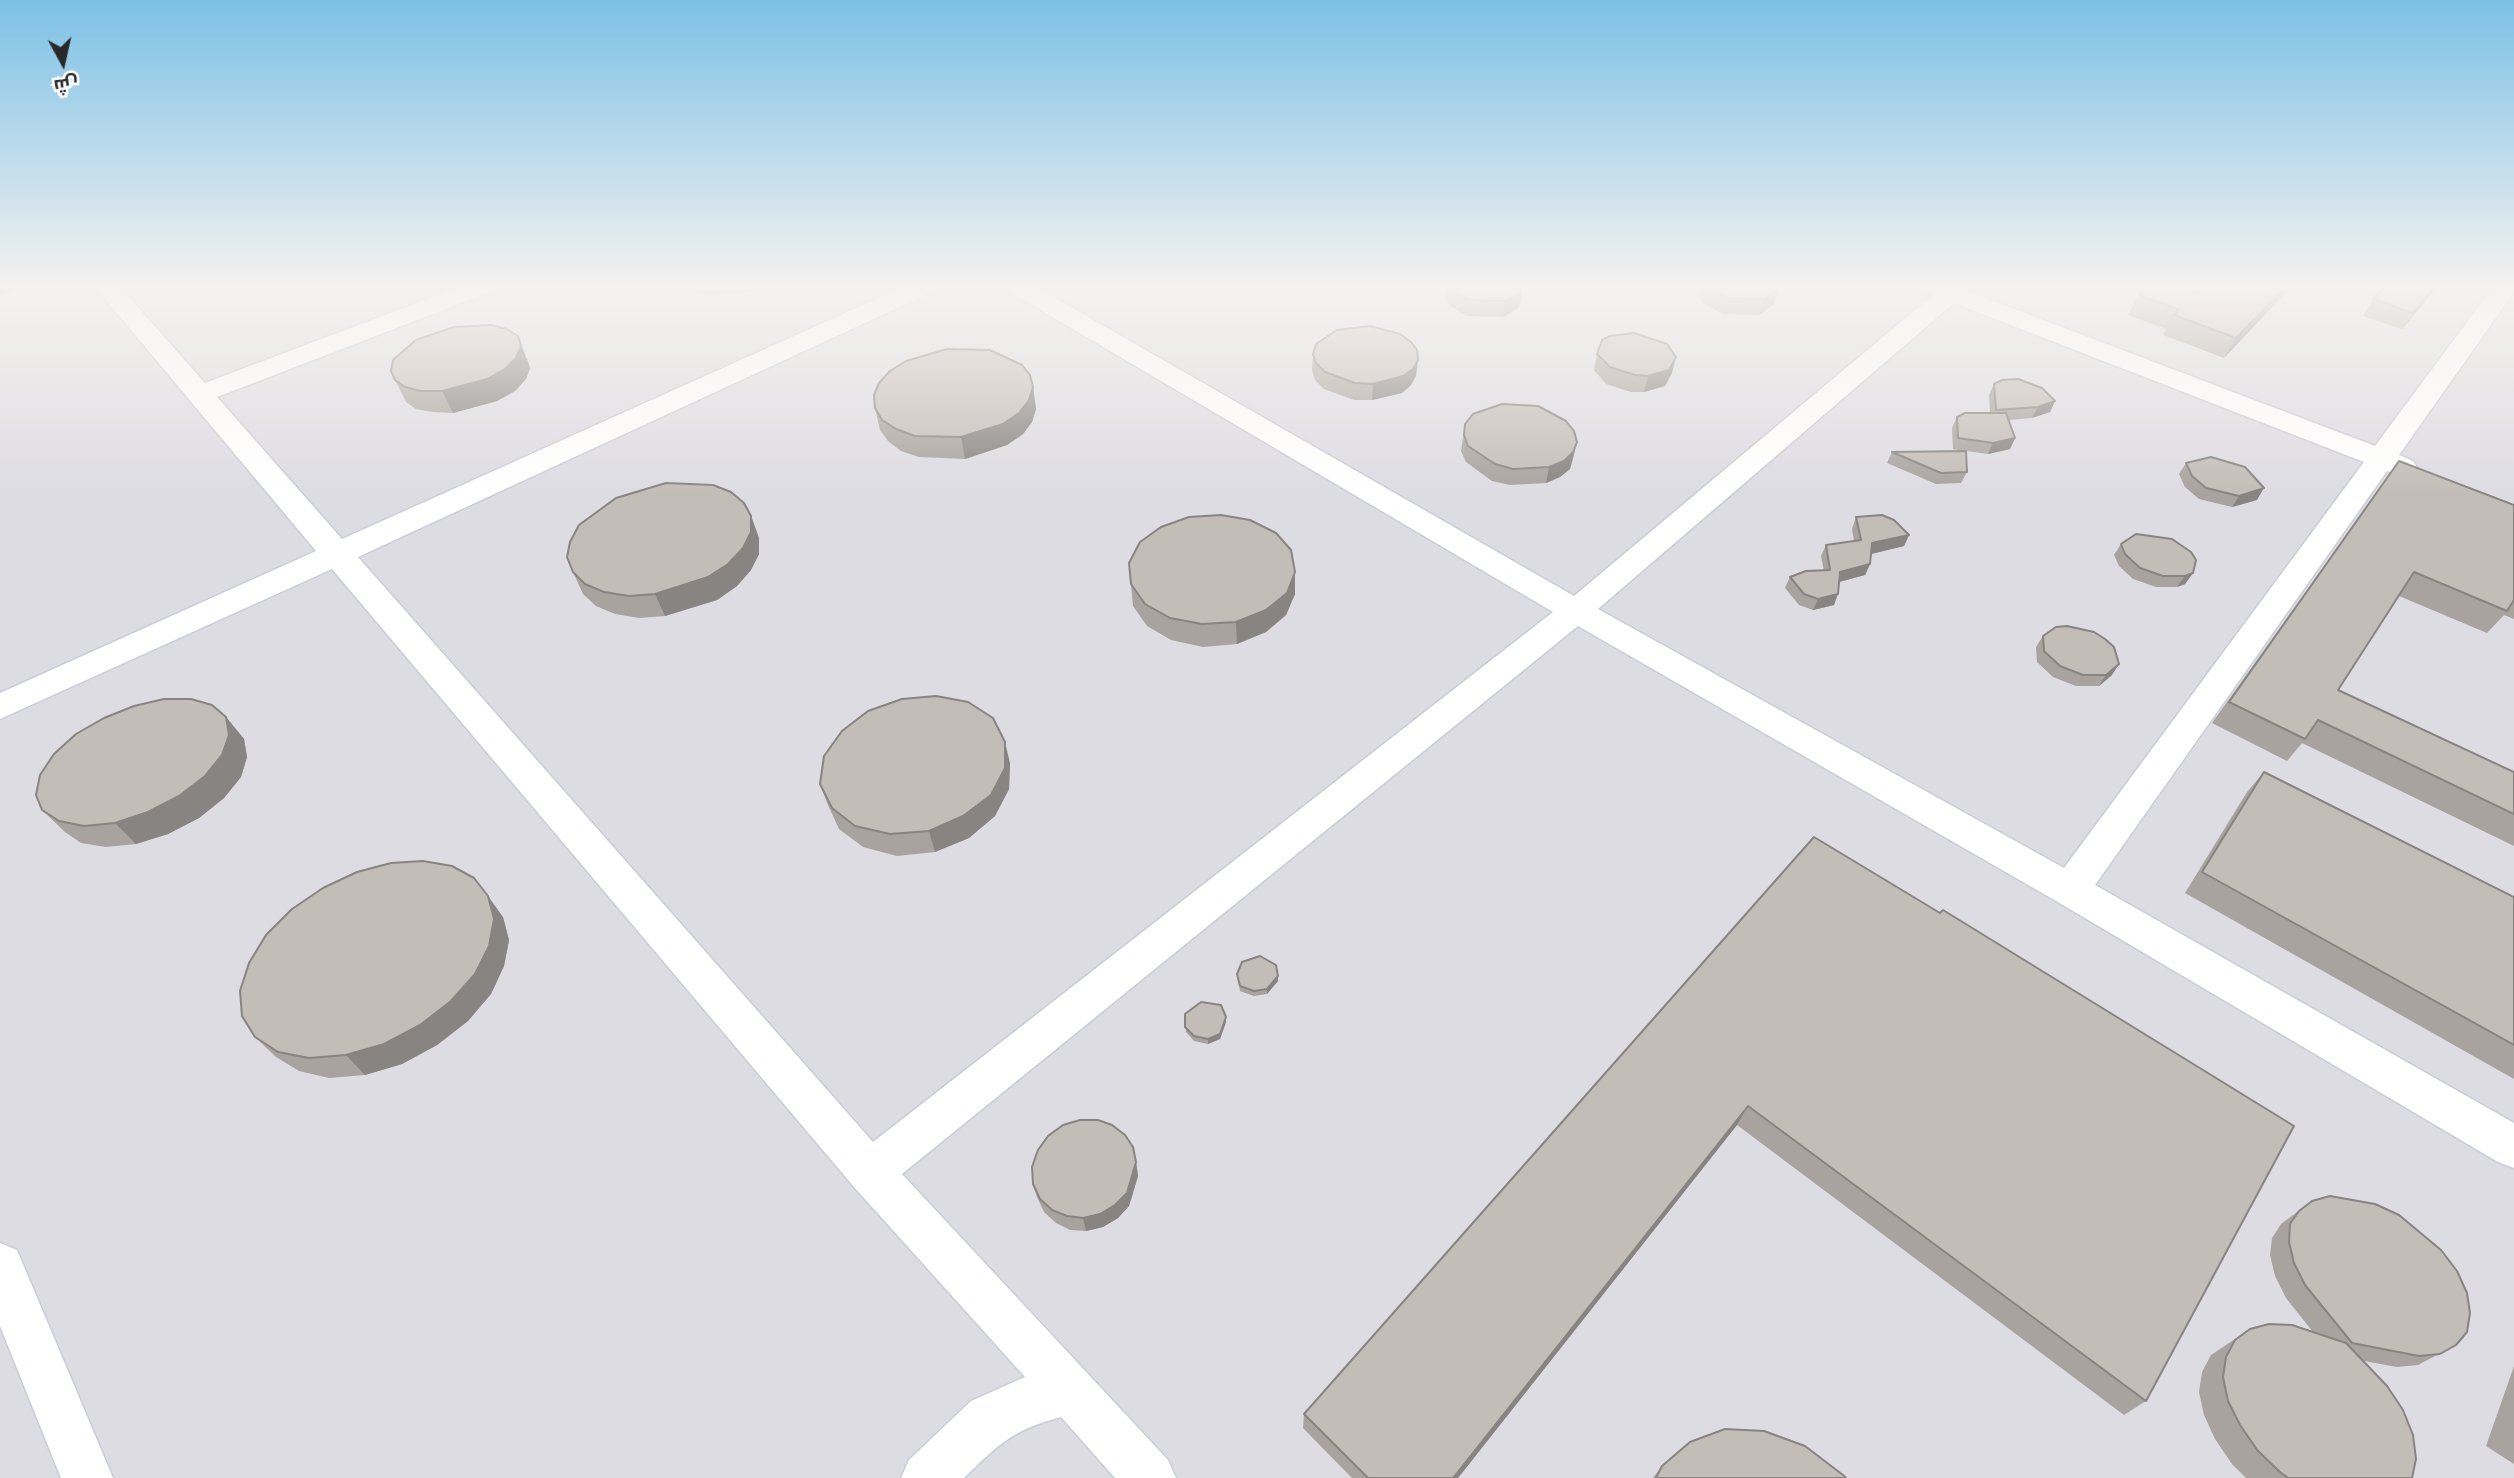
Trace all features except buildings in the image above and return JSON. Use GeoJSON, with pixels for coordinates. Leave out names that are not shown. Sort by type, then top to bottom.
{"type":"FeatureCollection","features":[{"type":"Feature","properties":{"kind":"lane"},"geometry":{"type":"LineString","coordinates":[[168,356],[870,1172],[1150,1478]]}},
{"type":"Feature","properties":{"kind":"lane"},"geometry":{"type":"LineString","coordinates":[[201,394],[301,356]]}},
{"type":"Feature","properties":{"kind":"lane"},"geometry":{"type":"LineString","coordinates":[[0,707],[770,356]]}},
{"type":"Feature","properties":{"kind":"lane"},"geometry":{"type":"LineString","coordinates":[[1138,356],[1576,611],[2070,890],[2514,1147]]}},
{"type":"Feature","properties":{"kind":"lane"},"geometry":{"type":"LineString","coordinates":[[870,1172],[1576,611],[1870,356]]}},
{"type":"Feature","properties":{"kind":"lane"},"geometry":{"type":"LineString","coordinates":[[2118,356],[2429,478]]}},
{"type":"Feature","properties":{"kind":"lane"},"geometry":{"type":"LineString","coordinates":[[2070,890],[2455,356]]}},
{"type":"Feature","properties":{"kind":"lane"},"geometry":{"type":"LineString","coordinates":[[0,1267],[87,1478]]}},
{"type":"Feature","properties":{"kind":"lane"},"geometry":{"type":"LineString","coordinates":[[927,1478],[989,1419],[1031,1399],[1070,1390]]}},
{"type":"Feature","properties":{"kind":"shaded area"},"geometry":{"type":"Polygon","coordinates":[[[0,356],[2514,356],[2514,1478],[0,1478],[0,356]]]}}]}
